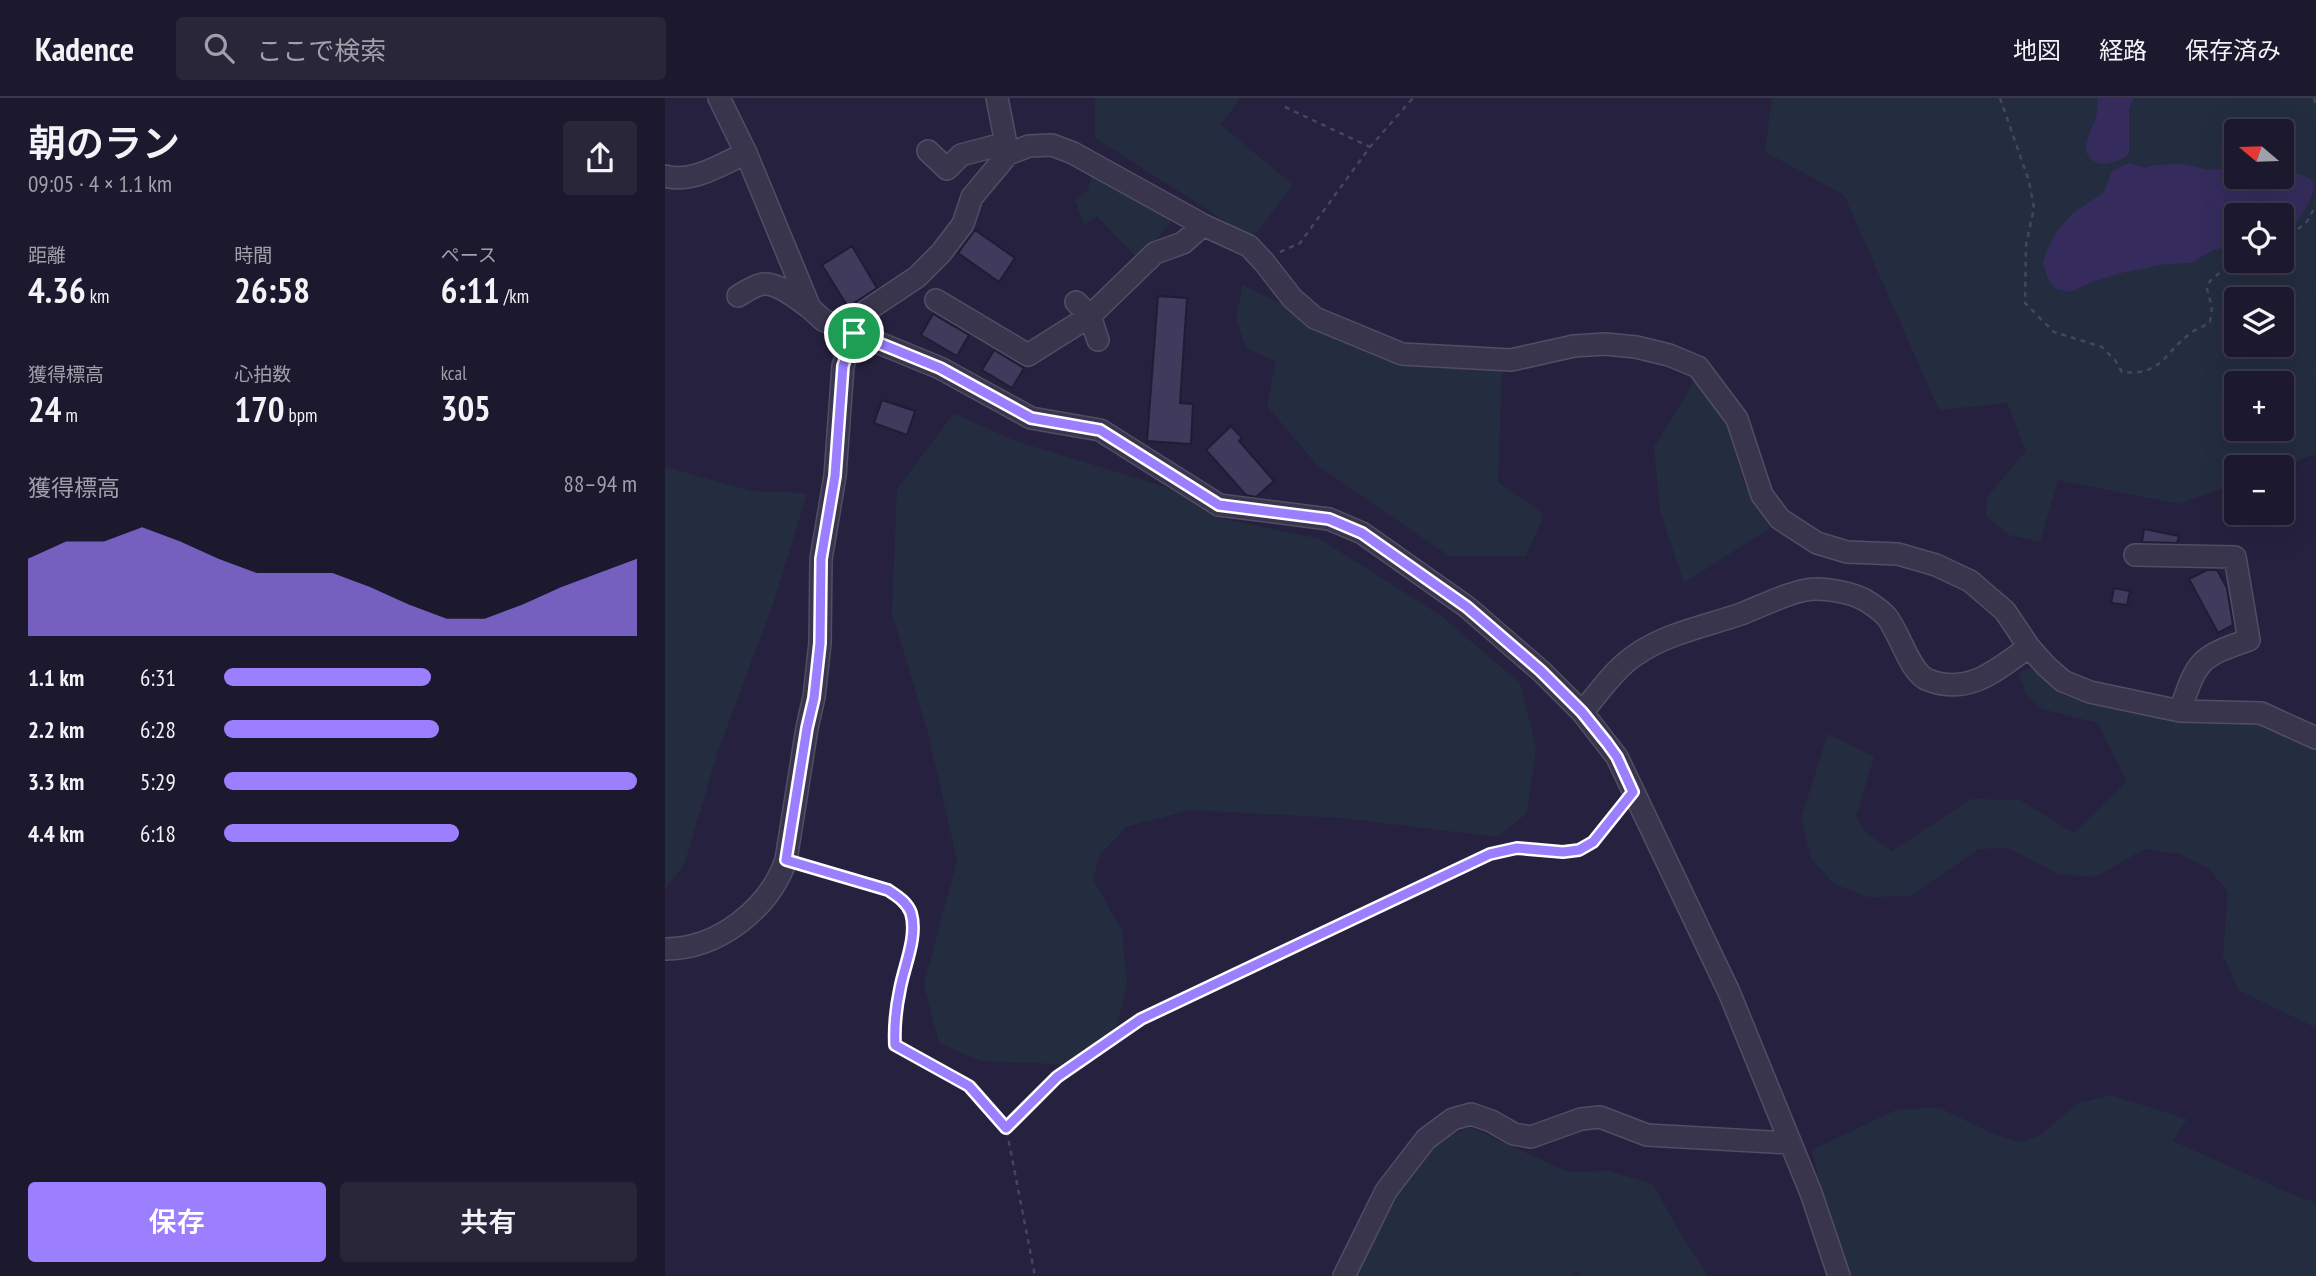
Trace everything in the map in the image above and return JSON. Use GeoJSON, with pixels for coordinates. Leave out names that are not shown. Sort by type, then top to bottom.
{"type":"FeatureCollection","features":[{"type":"Feature","properties":{"kind":"street"},"geometry":{"type":"LineString","coordinates":[[719,98],[746,153],[810,308]]}},
{"type":"Feature","properties":{"kind":"street"},"geometry":{"type":"LineString","coordinates":[[665,949],[717,936],[739,923],[770,893],[781,877],[815,684],[820,643],[821,559],[835,476],[848,330],[917,277],[941,253],[963,224],[972,197],[1007,149],[997,98]]}},
{"type":"Feature","properties":{"kind":"street"},"geometry":{"type":"LineString","coordinates":[[928,151],[947,169],[961,155],[975,150],[1052,145],[1073,153],[1203,225],[1249,246],[1291,298],[1315,318],[1402,354],[1511,360],[1574,346],[1605,344],[1669,355],[1699,367],[1737,419],[1762,495],[1780,519],[1817,543],[1847,552],[1898,554],[1936,565],[1970,581],[2005,611],[2029,647],[2063,681],[2081,689],[2180,711],[2262,713],[2316,738]]}},
{"type":"Feature","properties":{"kind":"street"},"geometry":{"type":"LineString","coordinates":[[665,176],[670,178],[696,175],[746,153]]}},
{"type":"Feature","properties":{"kind":"street"},"geometry":{"type":"LineString","coordinates":[[936,300],[1028,355],[1155,253],[1183,243],[1203,225]]}},
{"type":"Feature","properties":{"kind":"street"},"geometry":{"type":"LineString","coordinates":[[739,296],[761,283],[779,287],[823,320],[940,368],[1031,418],[1100,430],[1219,505],[1329,519],[1362,533],[1467,607],[1541,671],[1582,712],[1617,757],[1729,992],[1811,1194],[1839,1276]]}},
{"type":"Feature","properties":{"kind":"street"},"geometry":{"type":"LineString","coordinates":[[1083,309],[1098,340]]}},
{"type":"Feature","properties":{"kind":"street"},"geometry":{"type":"LineString","coordinates":[[2135,555],[2235,556],[2249,640],[2216,651],[2204,659],[2191,678],[2180,711]]}},
{"type":"Feature","properties":{"kind":"street"},"geometry":{"type":"LineString","coordinates":[[1582,712],[1635,655],[1688,630],[1806,590],[1833,591],[1862,598],[1885,615],[1924,679],[1935,682],[1960,684],[1979,681],[2029,647]]}},
{"type":"Feature","properties":{"kind":"street"},"geometry":{"type":"LineString","coordinates":[[1344,1276],[1386,1191],[1426,1139],[1453,1119],[1471,1114],[1492,1121],[1514,1134],[1531,1137],[1581,1119],[1600,1117],[1647,1135],[1790,1143]]}},
{"type":"Feature","properties":{"kind":"path"},"geometry":{"type":"LineString","coordinates":[[1249,246],[1283,253],[1300,243],[1370,147],[1413,98]]}},
{"type":"Feature","properties":{"kind":"path"},"geometry":{"type":"LineString","coordinates":[[2000,98],[2029,181],[2033,208],[2026,244],[2025,303],[2054,332],[2102,347],[2122,372],[2149,370],[2169,356],[2192,332],[2210,322],[2212,306],[2207,289],[2210,281],[2224,269]]}},
{"type":"Feature","properties":{"kind":"path"},"geometry":{"type":"LineString","coordinates":[[2314,98],[2316,107]]}},
{"type":"Feature","properties":{"kind":"path"},"geometry":{"type":"LineString","coordinates":[[1285,107],[1370,147]]}},
{"type":"Feature","properties":{"kind":"path"},"geometry":{"type":"LineString","coordinates":[[2294,232],[2306,223],[2316,205]]}},
{"type":"Feature","properties":{"kind":"path"},"geometry":{"type":"LineString","coordinates":[[1006,1128],[1057,1077],[1141,1019],[1490,854],[1517,848],[1563,852],[1579,850],[1593,842],[1633,792]]}},
{"type":"Feature","properties":{"kind":"path"},"geometry":{"type":"LineString","coordinates":[[786,860],[888,890],[901,898],[910,910],[914,928],[900,990],[894,1029],[895,1045],[969,1086],[1006,1128],[1035,1276]]}},
{"type":"Feature","properties":{"kind":"shaded area"},"geometry":{"type":"Polygon","coordinates":[[[1095,98],[1240,98],[1221,125],[1293,185],[1252,238],[1095,138],[1095,98]]]}},
{"type":"Feature","properties":{"kind":"shaded area"},"geometry":{"type":"Polygon","coordinates":[[[1772,98],[2316,98],[2316,454],[2294,462],[2294,455],[2224,455],[2224,487],[2179,504],[2058,480],[2040,542],[2009,535],[1986,516],[1987,497],[2026,451],[2007,403],[1939,410],[1844,195],[1765,152],[1772,98]]]}},
{"type":"Feature","properties":{"kind":"shaded area"},"geometry":{"type":"Polygon","coordinates":[[[2097,98],[2134,98],[2129,108],[2129,153],[2106,164],[2094,161],[2086,151],[2096,117],[2097,98]]]}},
{"type":"Feature","properties":{"kind":"shaded area"},"geometry":{"type":"Polygon","coordinates":[[[2130,163],[2145,168],[2184,164],[2208,170],[2224,168],[2224,189],[2294,189],[2294,173],[2310,179],[2313,189],[2303,212],[2294,223],[2294,203],[2224,203],[2224,248],[2190,263],[2166,264],[2121,273],[2070,292],[2055,289],[2048,279],[2043,263],[2047,250],[2057,231],[2073,213],[2104,192],[2112,171],[2130,163]]]}},
{"type":"Feature","properties":{"kind":"shaded area"},"geometry":{"type":"Polygon","coordinates":[[[1092,171],[1172,220],[1139,260],[1097,216],[1084,225],[1075,200],[1088,190],[1092,171]]]}},
{"type":"Feature","properties":{"kind":"shaded area"},"geometry":{"type":"Polygon","coordinates":[[[1243,285],[1283,305],[1311,327],[1398,360],[1502,370],[1498,482],[1544,514],[1526,556],[1449,556],[1317,465],[1267,406],[1276,361],[1246,348],[1236,318],[1243,285]]]}},
{"type":"Feature","properties":{"kind":"shaded area"},"geometry":{"type":"Polygon","coordinates":[[[1694,382],[1727,422],[1743,481],[1770,528],[1684,583],[1660,511],[1654,447],[1694,382]]]}},
{"type":"Feature","properties":{"kind":"shaded area"},"geometry":{"type":"Polygon","coordinates":[[[954,413],[1015,441],[1172,489],[1219,518],[1320,539],[1440,615],[1520,683],[1536,748],[1527,813],[1497,837],[1342,818],[1190,810],[1126,827],[1100,855],[1093,879],[1122,931],[1127,983],[1111,1048],[1082,1065],[980,1061],[939,1043],[924,985],[957,860],[928,733],[892,613],[897,489],[954,413]]]}},
{"type":"Feature","properties":{"kind":"shaded area"},"geometry":{"type":"Polygon","coordinates":[[[665,467],[751,491],[807,493],[775,598],[718,751],[684,865],[665,889],[665,467]]]}},
{"type":"Feature","properties":{"kind":"shaded area"},"geometry":{"type":"Polygon","coordinates":[[[2031,668],[2063,695],[2128,712],[2259,724],[2316,749],[2316,1028],[2239,990],[2223,956],[2228,892],[2208,868],[2180,854],[2145,849],[2095,877],[2058,874],[2008,848],[1979,849],[1911,896],[1868,897],[1834,884],[1811,858],[1801,818],[1828,734],[1874,757],[1856,817],[1867,834],[1892,851],[1971,799],[2020,800],[2074,833],[2127,781],[2098,723],[2042,709],[2026,695],[2019,673],[2031,668]]]}},
{"type":"Feature","properties":{"kind":"shaded area"},"geometry":{"type":"Polygon","coordinates":[[[2111,1095],[2187,1119],[2173,1141],[2300,1198],[2316,1202],[2316,1276],[1851,1276],[1829,1226],[1812,1150],[1898,1109],[1940,1108],[1991,1133],[2020,1142],[2041,1135],[2076,1104],[2111,1095]]]}},
{"type":"Feature","properties":{"kind":"shaded area"},"geometry":{"type":"Polygon","coordinates":[[[1470,1127],[1568,1172],[1609,1171],[1653,1184],[1708,1276],[1580,1276],[1577,1270],[1571,1276],[1353,1276],[1397,1187],[1438,1142],[1470,1127]]]}},
{"type":"Feature","properties":{"kind":"building"},"geometry":{"type":"Polygon","coordinates":[[[975,230],[1015,258],[999,282],[958,253],[975,230]]]}},
{"type":"Feature","properties":{"kind":"building"},"geometry":{"type":"Polygon","coordinates":[[[852,246],[877,288],[848,307],[822,265],[852,246]]]}},
{"type":"Feature","properties":{"kind":"building"},"geometry":{"type":"Polygon","coordinates":[[[1158,296],[1187,298],[1180,403],[1193,404],[1191,444],[1147,441],[1158,296]]]}},
{"type":"Feature","properties":{"kind":"building"},"geometry":{"type":"Polygon","coordinates":[[[933,314],[969,335],[957,356],[921,335],[933,314]]]}},
{"type":"Feature","properties":{"kind":"building"},"geometry":{"type":"Polygon","coordinates":[[[994,350],[1024,368],[1012,388],[982,370],[994,350]]]}},
{"type":"Feature","properties":{"kind":"building"},"geometry":{"type":"Polygon","coordinates":[[[882,400],[915,411],[907,435],[874,423],[882,400]]]}},
{"type":"Feature","properties":{"kind":"building"},"geometry":{"type":"Polygon","coordinates":[[[1231,426],[1242,438],[1239,441],[1274,481],[1256,497],[1246,495],[1206,450],[1231,426]]]}},
{"type":"Feature","properties":{"kind":"building"},"geometry":{"type":"Polygon","coordinates":[[[2144,529],[2179,536],[2177,543],[2142,542],[2144,529]]]}},
{"type":"Feature","properties":{"kind":"building"},"geometry":{"type":"Polygon","coordinates":[[[2207,570],[2217,570],[2227,588],[2233,625],[2218,633],[2189,579],[2207,570]]]}},
{"type":"Feature","properties":{"kind":"building"},"geometry":{"type":"Polygon","coordinates":[[[2114,588],[2130,591],[2127,605],[2111,603],[2114,588]]]}},
{"type":"Feature","properties":{"kind":"route"},"geometry":{"type":"LineString","coordinates":[[854,333],[940,368],[1031,418],[1100,430],[1219,505],[1329,519],[1362,533],[1467,607],[1541,671],[1582,712],[1607,743],[1617,757],[1633,792],[1593,842],[1579,850],[1563,852],[1517,848],[1490,854],[1141,1019],[1078,1060],[1006,1128],[969,1086],[895,1045],[894,1029],[900,990],[914,928],[910,910],[901,898],[888,890],[786,860],[814,698],[820,643],[821,559],[835,476],[843,366],[854,333]]}}]}
